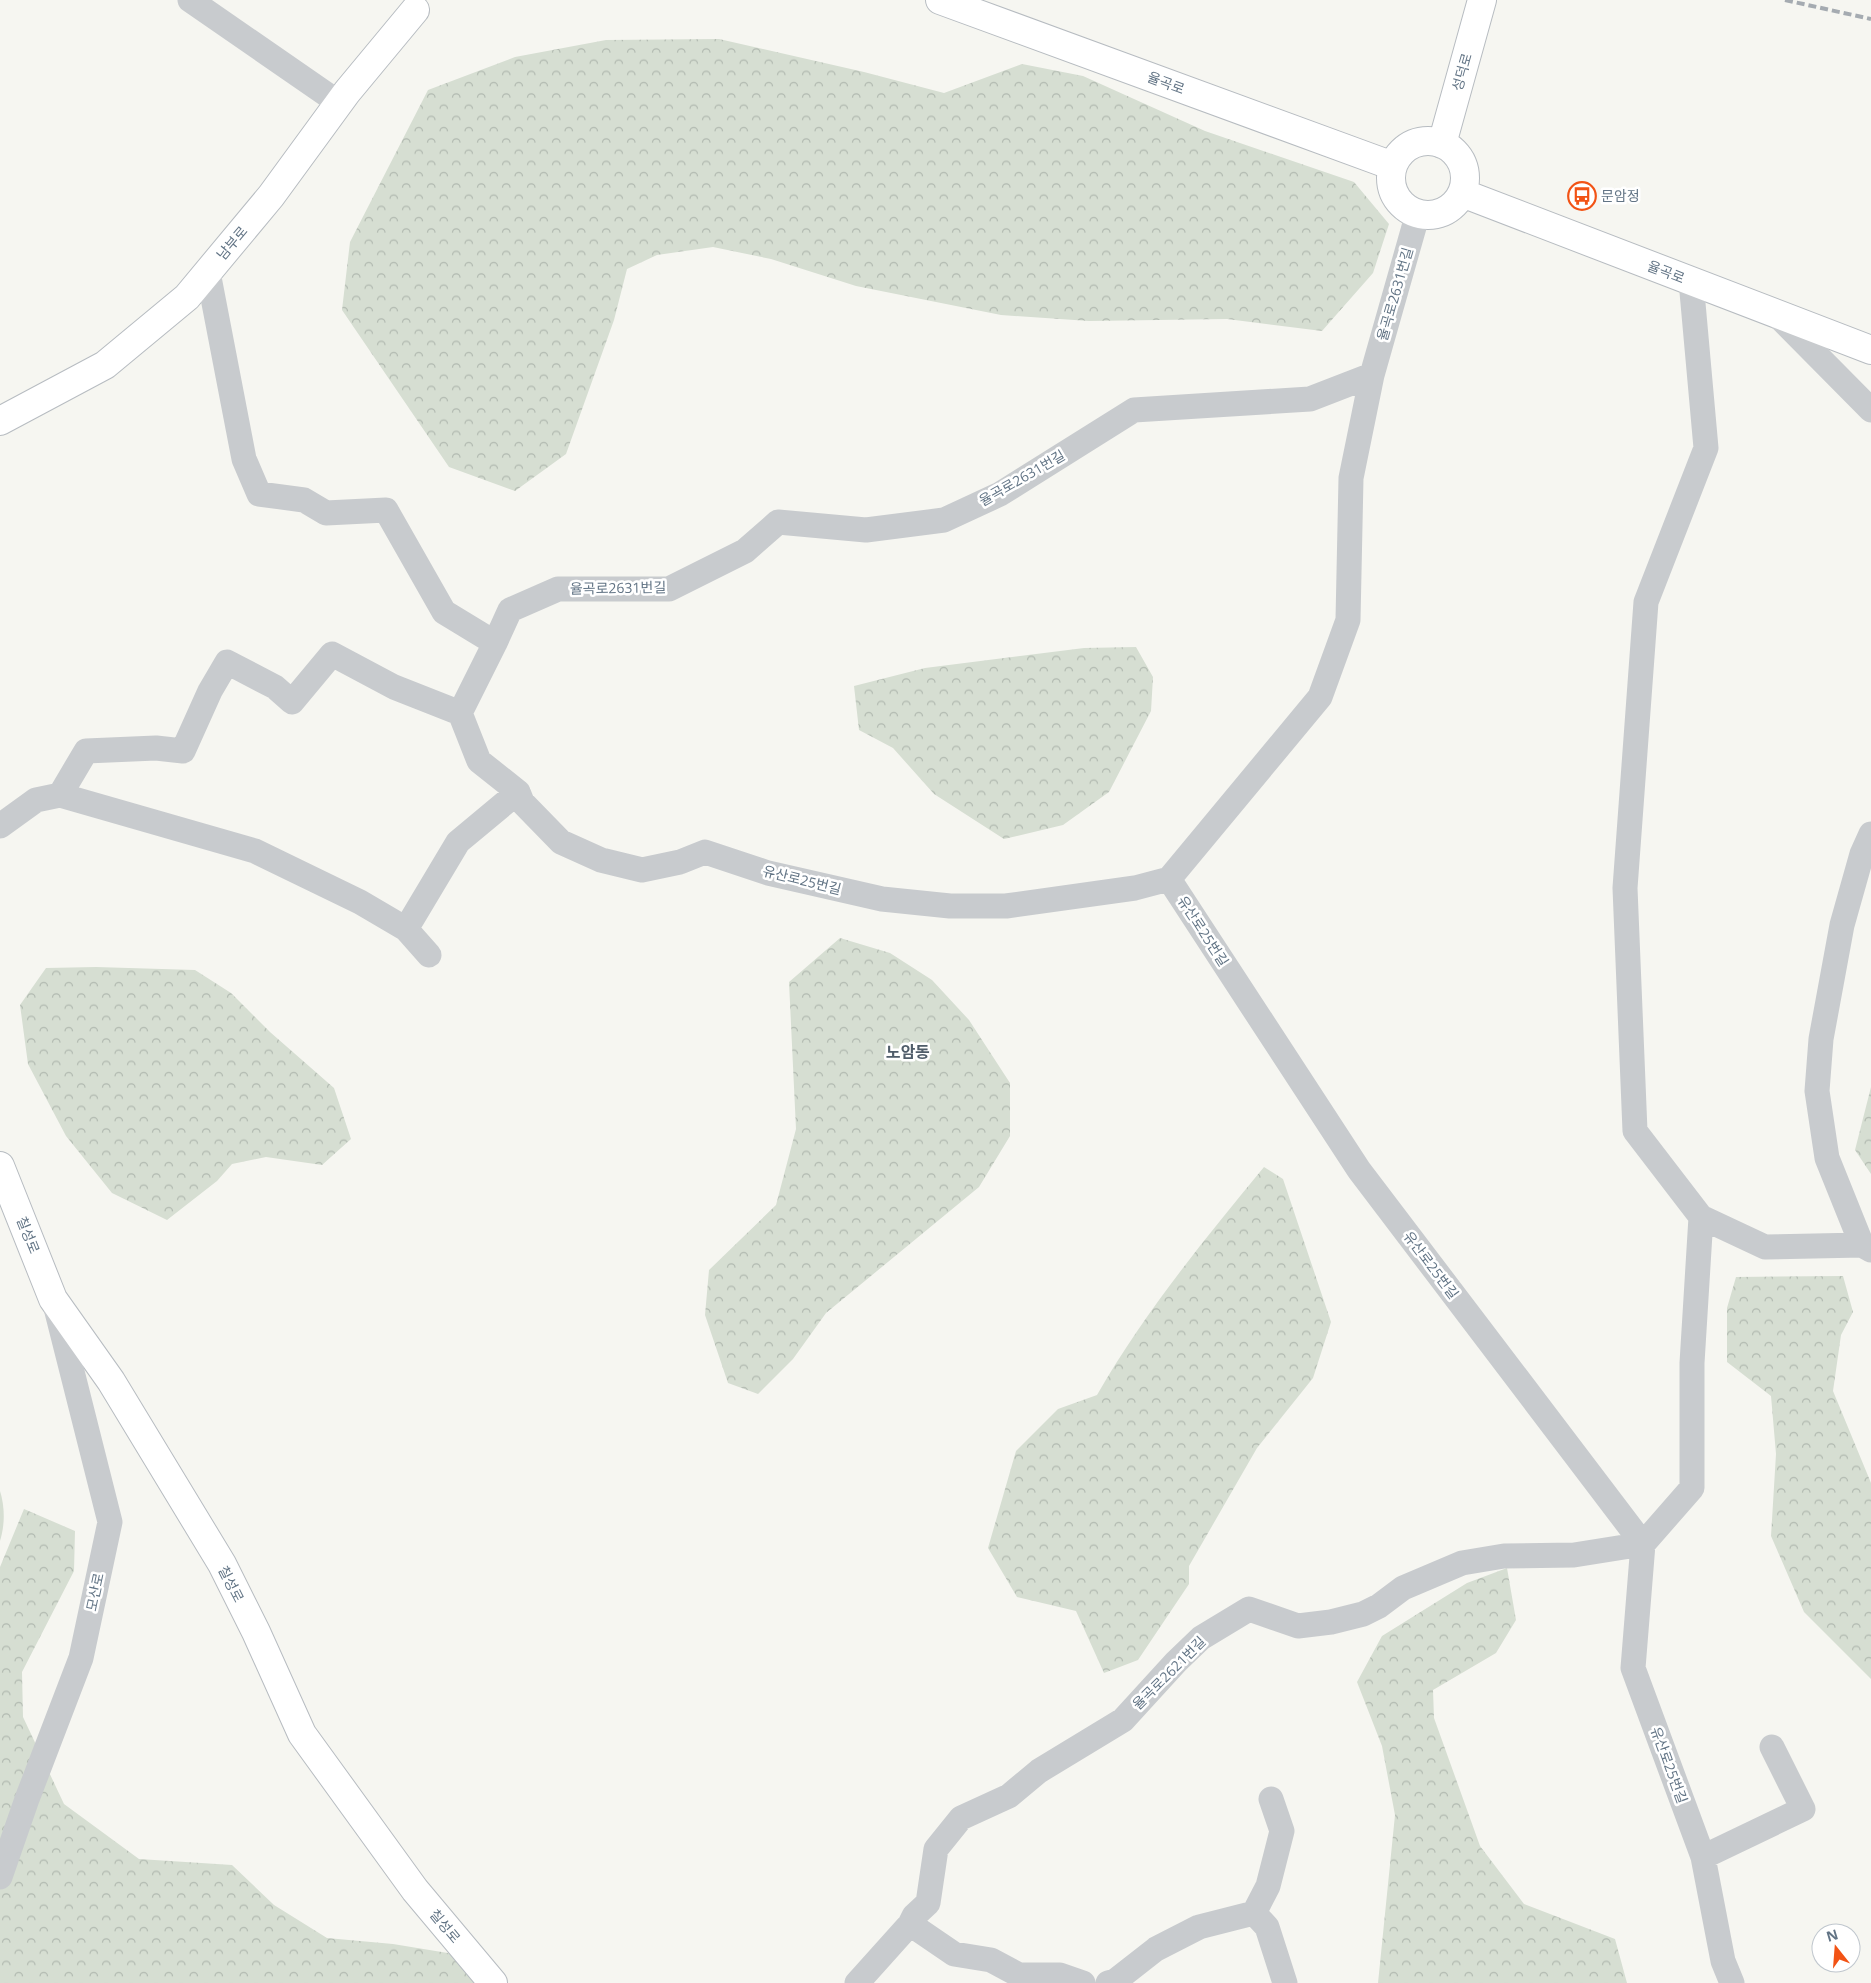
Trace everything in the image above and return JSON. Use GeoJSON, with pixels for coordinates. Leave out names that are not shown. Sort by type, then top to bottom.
{"type":"FeatureCollection","features":[{"type":"Feature","properties":{"kind":"street"},"geometry":{"type":"LineString","coordinates":[[190,0],[338,103]]}},
{"type":"Feature","properties":{"kind":"street","name":"율곡로"},"geometry":{"type":"LineString","coordinates":[[940,0],[1393,166]]}},
{"type":"Feature","properties":{"kind":"street","name":"성덕로"},"geometry":{"type":"LineString","coordinates":[[1442,144],[1482,0]]}},
{"type":"Feature","properties":{"kind":"street","name":"남부로"},"geometry":{"type":"LineString","coordinates":[[0,421],[105,365],[187,297],[271,196],[338,103],[422,3]]}},
{"type":"Feature","properties":{"kind":"street"},"geometry":{"type":"LineString","coordinates":[[1430,141],[1442,144],[1460,158],[1465,181],[1462,193],[1455,203],[1445,211],[1433,214],[1409,210],[1399,201],[1393,191],[1391,178],[1393,166],[1398,155],[1407,147],[1418,142],[1430,141]]}},
{"type":"Feature","properties":{"kind":"street","name":"율곡로"},"geometry":{"type":"LineString","coordinates":[[1462,193],[1871,350]]}},
{"type":"Feature","properties":{"kind":"street","name":"율곡로2631번길"},"geometry":{"type":"LineString","coordinates":[[1169,879],[1320,697],[1348,620],[1351,478],[1372,375],[1418,213]]}},
{"type":"Feature","properties":{"kind":"street"},"geometry":{"type":"LineString","coordinates":[[208,272],[244,459],[259,494],[304,500],[326,512],[386,510],[444,612],[495,643]]}},
{"type":"Feature","properties":{"kind":"street"},"geometry":{"type":"LineString","coordinates":[[1691,281],[1706,448],[1646,602],[1625,888],[1635,1131],[1700,1218],[1765,1247],[1866,1247],[1827,1158],[1817,1091],[1821,1039],[1842,925],[1862,854],[1871,834]]}},
{"type":"Feature","properties":{"kind":"street"},"geometry":{"type":"LineString","coordinates":[[1776,314],[1871,410]]}},
{"type":"Feature","properties":{"kind":"street","name":"율곡로2631번길"},"geometry":{"type":"LineString","coordinates":[[460,713],[510,610],[558,589],[669,588],[745,551],[778,522],[866,530],[946,520],[1000,494],[1134,410],[1310,399],[1372,375]]}},
{"type":"Feature","properties":{"kind":"street"},"geometry":{"type":"LineString","coordinates":[[60,795],[86,751],[156,748],[183,751],[210,691],[227,662],[275,687],[292,702],[332,654],[394,687],[460,713],[479,761],[518,792],[458,842],[406,929]]}},
{"type":"Feature","properties":{"kind":"street","name":"유산로25번길"},"geometry":{"type":"LineString","coordinates":[[518,792],[522,802],[561,842],[601,860],[642,870],[680,862],[705,852],[768,873],[825,886],[882,898],[950,906],[1006,906],[1135,888],[1169,879],[1359,1170],[1643,1544],[1633,1668],[1703,1857],[1723,1961],[1732,1983]]}},
{"type":"Feature","properties":{"kind":"street"},"geometry":{"type":"LineString","coordinates":[[0,826],[36,800],[60,795],[256,851],[360,902],[406,929],[428,955]]}},
{"type":"Feature","properties":{"kind":"street","name":"칠성로"},"geometry":{"type":"LineString","coordinates":[[0,1166],[53,1299],[111,1381],[222,1564],[256,1632],[302,1734],[415,1890],[493,1983]]}},
{"type":"Feature","properties":{"kind":"street"},"geometry":{"type":"LineString","coordinates":[[1643,1544],[1692,1488],[1692,1363],[1700,1218]]}},
{"type":"Feature","properties":{"kind":"street","name":"모산로"},"geometry":{"type":"LineString","coordinates":[[0,1877],[27,1799],[81,1658],[110,1522],[53,1299]]}},
{"type":"Feature","properties":{"kind":"street","name":"율곡로2621번길"},"geometry":{"type":"LineString","coordinates":[[857,1983],[910,1924],[914,1916],[928,1903],[936,1849],[961,1818],[1009,1796],[1039,1771],[1123,1720],[1176,1662],[1201,1638],[1249,1608],[1298,1626],[1331,1622],[1363,1614],[1379,1606],[1403,1588],[1462,1563],[1504,1556],[1574,1555],[1643,1544]]}},
{"type":"Feature","properties":{"kind":"street"},"geometry":{"type":"LineString","coordinates":[[1703,1857],[1803,1809],[1772,1747]]}},
{"type":"Feature","properties":{"kind":"street"},"geometry":{"type":"LineString","coordinates":[[1108,1983],[1115,1982],[1156,1949],[1199,1927],[1254,1913],[1268,1886],[1282,1831],[1271,1799]]}},
{"type":"Feature","properties":{"kind":"street"},"geometry":{"type":"LineString","coordinates":[[1254,1913],[1267,1926],[1286,1983]]}},
{"type":"Feature","properties":{"kind":"street"},"geometry":{"type":"LineString","coordinates":[[910,1924],[954,1954],[991,1960],[1019,1975],[1060,1975],[1083,1983]]}},
{"type":"Feature","properties":{"kind":"green space"},"geometry":{"type":"Polygon","coordinates":[[[719,39],[864,72],[944,93],[1022,64],[1083,76],[1205,131],[1354,182],[1389,224],[1373,273],[1322,331],[1227,319],[1089,321],[1001,315],[856,286],[771,259],[713,247],[657,255],[627,269],[614,320],[566,454],[515,491],[449,467],[342,310],[350,242],[428,90],[515,57],[606,40],[719,39]]]}},
{"type":"Feature","properties":{"kind":"green space"},"geometry":{"type":"Polygon","coordinates":[[[1136,647],[1153,677],[1151,711],[1109,792],[1063,825],[1004,839],[934,794],[893,748],[859,730],[854,686],[925,668],[1084,648],[1136,647]]]}},
{"type":"Feature","properties":{"kind":"green space"},"geometry":{"type":"Polygon","coordinates":[[[840,938],[890,953],[932,980],[969,1020],[1010,1083],[1010,1136],[979,1187],[826,1313],[793,1359],[758,1394],[728,1383],[705,1315],[709,1270],[776,1205],[796,1129],[789,982],[840,938]]]}},
{"type":"Feature","properties":{"kind":"green space"},"geometry":{"type":"Polygon","coordinates":[[[96,967],[195,970],[231,993],[270,1032],[334,1088],[351,1139],[322,1165],[266,1157],[232,1164],[217,1181],[167,1220],[112,1193],[66,1136],[28,1064],[20,1005],[46,968],[96,967]]]}},
{"type":"Feature","properties":{"kind":"green space"},"geometry":{"type":"Polygon","coordinates":[[[1871,1087],[1871,1174],[1855,1150],[1871,1087]]]}},
{"type":"Feature","properties":{"kind":"green space"},"geometry":{"type":"Polygon","coordinates":[[[1264,1167],[1283,1179],[1331,1322],[1313,1378],[1257,1448],[1189,1566],[1189,1584],[1138,1660],[1104,1673],[1076,1611],[1017,1597],[988,1548],[1016,1451],[1058,1409],[1097,1395],[1115,1364],[1155,1306],[1197,1250],[1264,1167]]]}},
{"type":"Feature","properties":{"kind":"green space"},"geometry":{"type":"Polygon","coordinates":[[[1843,1276],[1853,1312],[1841,1335],[1833,1391],[1871,1483],[1871,1679],[1804,1612],[1771,1536],[1776,1454],[1771,1396],[1727,1362],[1727,1308],[1736,1277],[1843,1276]]]}},
{"type":"Feature","properties":{"kind":"green space"},"geometry":{"type":"Polygon","coordinates":[[[0,1491],[4,1516],[0,1541],[0,1491]]]}},
{"type":"Feature","properties":{"kind":"green space"},"geometry":{"type":"Polygon","coordinates":[[[24,1509],[75,1531],[74,1571],[22,1672],[23,1717],[64,1804],[139,1859],[232,1865],[274,1905],[327,1938],[393,1944],[466,1956],[485,1983],[0,1983],[0,1567],[24,1509]]]}},
{"type":"Feature","properties":{"kind":"green space"},"geometry":{"type":"Polygon","coordinates":[[[1507,1568],[1516,1620],[1496,1653],[1433,1690],[1434,1718],[1480,1846],[1524,1904],[1615,1939],[1627,1983],[1378,1983],[1395,1815],[1382,1746],[1357,1682],[1382,1636],[1467,1583],[1507,1568]]]}},
{"type":"Feature","properties":{"kind":"railway"},"geometry":{"type":"LineString","coordinates":[[1785,0],[1871,19]]}},
{"type":"Feature","properties":{"kind":"place","name":"문암정"},"geometry":{"type":"Point","coordinates":[1582,196]}},
{"type":"Feature","properties":{"kind":"district","name":"노암동"},"geometry":{"type":"Point","coordinates":[908,1052]}}]}
